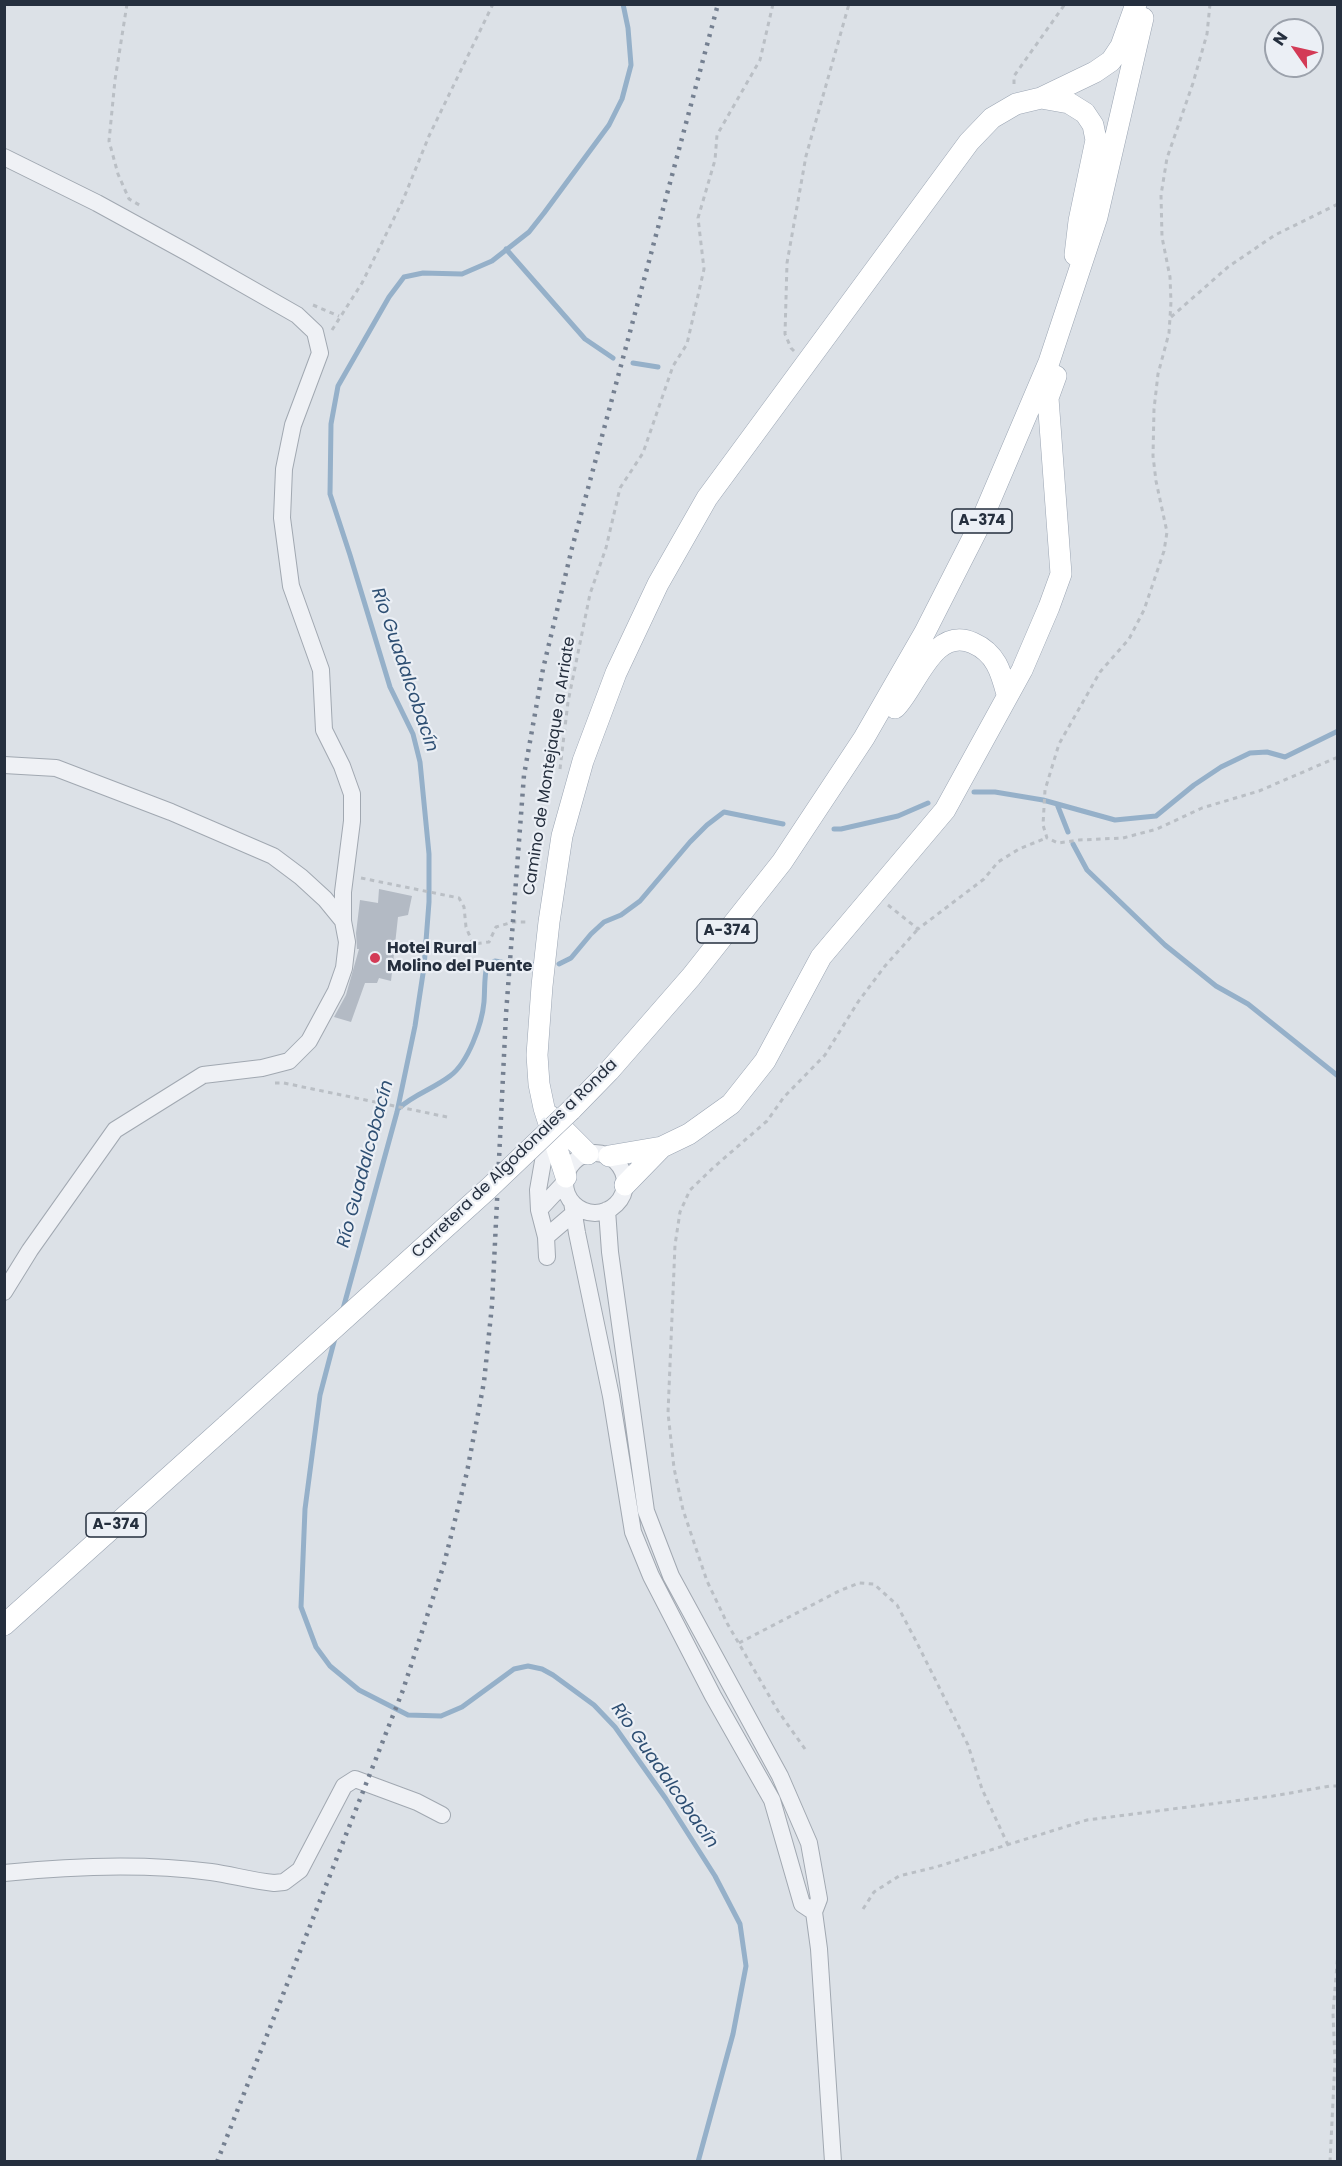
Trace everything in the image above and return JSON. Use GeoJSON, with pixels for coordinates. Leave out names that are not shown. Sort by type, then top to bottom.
{"type":"FeatureCollection","features":[{"type":"Feature","properties":{"kind":"main road"},"geometry":{"type":"LineString","coordinates":[[566,1180],[547,1117],[537,1055],[549,922],[562,836],[583,760],[616,673],[658,584],[707,498],[969,142],[992,118],[1016,104],[1041,99],[1095,72],[1111,61],[1121,46],[1136,4]]}},
{"type":"Feature","properties":{"kind":"main road","name":"Carretera de Algodonales a Ronda"},"geometry":{"type":"LineString","coordinates":[[4,1625],[488,1189],[571,1110],[609,1071],[691,977],[782,862],[864,738],[925,632],[981,525],[1049,362],[1096,217],[1146,4]]}},
{"type":"Feature","properties":{"kind":"main road"},"geometry":{"type":"LineString","coordinates":[[1041,99],[1069,103],[1085,113],[1093,125],[1096,140],[1079,220],[1072,291]]}},
{"type":"Feature","properties":{"kind":"main road"},"geometry":{"type":"LineString","coordinates":[[609,1156],[662,1147],[689,1134],[731,1104],[765,1061],[821,957],[945,810],[1022,669],[1061,574],[1048,398],[1083,300],[1113,201],[1118,130]]}},
{"type":"Feature","properties":{"kind":"main road"},"geometry":{"type":"LineString","coordinates":[[864,738],[899,704],[938,648],[949,641],[968,640],[992,655],[1001,670],[1008,694]]}},
{"type":"Feature","properties":{"kind":"main road"},"geometry":{"type":"LineString","coordinates":[[547,1117],[588,1154]]}},
{"type":"Feature","properties":{"kind":"main road"},"geometry":{"type":"LineString","coordinates":[[625,1185],[662,1147]]}},
{"type":"Feature","properties":{"kind":"street"},"geometry":{"type":"LineString","coordinates":[[4,158],[97,203],[297,315],[315,332],[320,353],[293,425],[284,469],[282,518],[291,586],[321,670],[324,730],[342,766],[352,794],[352,821],[343,892],[343,921],[347,942],[344,968],[336,991],[309,1041],[289,1061],[262,1068],[203,1075],[115,1130],[30,1250],[4,1292]]}},
{"type":"Feature","properties":{"kind":"street"},"geometry":{"type":"LineString","coordinates":[[4,765],[56,768],[171,812],[273,856],[309,884],[343,921]]}},
{"type":"Feature","properties":{"kind":"street"},"geometry":{"type":"LineString","coordinates":[[547,1117],[538,1190],[547,1257]]}},
{"type":"Feature","properties":{"kind":"street"},"geometry":{"type":"LineString","coordinates":[[539,1210],[566,1180],[573,1162],[588,1154],[609,1156],[621,1168],[625,1185],[619,1200],[608,1210],[589,1212],[573,1208]]}},
{"type":"Feature","properties":{"kind":"street"},"geometry":{"type":"LineString","coordinates":[[566,1180],[566,1190],[573,1208],[611,1396],[633,1532],[651,1576],[702,1676],[772,1800],[802,1904],[814,1912]]}},
{"type":"Feature","properties":{"kind":"street"},"geometry":{"type":"LineString","coordinates":[[546,1237],[573,1208]]}},
{"type":"Feature","properties":{"kind":"street"},"geometry":{"type":"LineString","coordinates":[[608,1210],[610,1252],[646,1511],[671,1576],[780,1776],[808,1843],[819,1899],[814,1912],[819,1949],[832,2162]]}},
{"type":"Feature","properties":{"kind":"street"},"geometry":{"type":"LineString","coordinates":[[4,1873],[45,1868],[126,1867],[210,1872],[274,1883],[284,1882],[300,1870],[344,1786],[355,1779],[417,1802],[442,1815]]}},
{"type":"Feature","properties":{"kind":"path"},"geometry":{"type":"LineString","coordinates":[[127,4],[115,80],[109,141],[118,174],[129,199],[148,211]]}},
{"type":"Feature","properties":{"kind":"path"},"geometry":{"type":"LineString","coordinates":[[320,353],[339,316],[362,283],[403,200],[429,136],[493,4]]}},
{"type":"Feature","properties":{"kind":"path","name":"Camino de Montejaque a Arriate"},"geometry":{"type":"LineString","coordinates":[[559,772],[568,702],[590,594],[606,548],[621,488],[643,453],[673,366],[687,344],[704,269],[698,218],[715,160],[717,135],[760,60],[773,4]]}},
{"type":"Feature","properties":{"kind":"path"},"geometry":{"type":"LineString","coordinates":[[807,362],[791,348],[784,334],[787,263],[806,156],[849,4]]}},
{"type":"Feature","properties":{"kind":"path"},"geometry":{"type":"LineString","coordinates":[[1016,104],[1014,76],[1065,4]]}},
{"type":"Feature","properties":{"kind":"path"},"geometry":{"type":"LineString","coordinates":[[1047,838],[1043,825],[1045,790],[1059,744],[1100,672],[1129,639],[1144,610],[1164,551],[1167,532],[1156,481],[1154,456],[1154,409],[1158,374],[1169,333],[1170,318],[1170,277],[1162,237],[1161,195],[1167,158],[1207,34],[1210,4]]}},
{"type":"Feature","properties":{"kind":"path"},"geometry":{"type":"LineString","coordinates":[[1170,318],[1228,267],[1266,241],[1338,204]]}},
{"type":"Feature","properties":{"kind":"path"},"geometry":{"type":"LineString","coordinates":[[311,304],[320,310],[339,316]]}},
{"type":"Feature","properties":{"kind":"path"},"geometry":{"type":"LineString","coordinates":[[805,1749],[778,1711],[738,1643],[708,1581],[683,1510],[674,1468],[668,1413],[675,1245],[680,1212],[690,1190],[767,1121],[784,1097],[825,1055],[858,1002],[885,966],[918,929],[984,879],[998,862],[1019,849],[1047,838],[1058,843],[1123,838],[1157,828],[1202,808],[1259,790],[1338,757]]}},
{"type":"Feature","properties":{"kind":"path"},"geometry":{"type":"LineString","coordinates":[[343,892],[360,878],[459,898],[464,908],[466,927],[473,944],[489,942],[496,927],[513,922],[549,922]]}},
{"type":"Feature","properties":{"kind":"path"},"geometry":{"type":"LineString","coordinates":[[874,894],[918,929]]}},
{"type":"Feature","properties":{"kind":"path"},"geometry":{"type":"LineString","coordinates":[[273,1083],[284,1083],[447,1117]]}},
{"type":"Feature","properties":{"kind":"path"},"geometry":{"type":"LineString","coordinates":[[738,1643],[839,1591],[859,1583],[874,1584],[897,1605],[916,1641],[968,1745],[982,1789],[1008,1845]]}},
{"type":"Feature","properties":{"kind":"path"},"geometry":{"type":"LineString","coordinates":[[863,1909],[874,1892],[899,1876],[936,1867],[1087,1820],[1338,1786]]}},
{"type":"Feature","properties":{"kind":"path"},"geometry":{"type":"LineString","coordinates":[[1330,2162],[1335,2061],[1333,2013],[1338,1952]]}},
{"type":"Feature","properties":{"kind":"building"},"geometry":{"type":"Polygon","coordinates":[[[379,889],[412,896],[408,915],[398,917],[391,981],[379,978],[377,983],[365,983],[351,1022],[334,1017],[346,995],[359,949],[357,949],[356,933],[360,900],[378,903],[379,889]]]}},
{"type":"Feature","properties":{"kind":"waterway","name":"Río Guadalcobacín"},"geometry":{"type":"LineString","coordinates":[[343,1309],[397,1112],[415,1026],[424,967],[429,902],[429,854],[420,762],[413,734],[390,687],[330,494],[331,424],[338,386],[389,297],[404,277],[423,273],[462,274],[492,261],[529,232],[544,213],[609,125],[622,99],[631,65],[628,28],[623,4]]}},
{"type":"Feature","properties":{"kind":"waterway"},"geometry":{"type":"LineString","coordinates":[[506,249],[585,339],[613,358]]}},
{"type":"Feature","properties":{"kind":"waterway"},"geometry":{"type":"LineString","coordinates":[[633,363],[658,367]]}},
{"type":"Feature","properties":{"kind":"waterway"},"geometry":{"type":"LineString","coordinates":[[974,792],[995,792],[1043,800],[1115,820],[1156,816],[1194,785],[1221,767],[1250,753],[1267,752],[1285,757],[1338,731]]}},
{"type":"Feature","properties":{"kind":"waterway"},"geometry":{"type":"LineString","coordinates":[[834,829],[898,816],[928,803]]}},
{"type":"Feature","properties":{"kind":"waterway"},"geometry":{"type":"LineString","coordinates":[[1057,804],[1068,832]]}},
{"type":"Feature","properties":{"kind":"waterway"},"geometry":{"type":"LineString","coordinates":[[559,964],[571,958],[604,922],[621,915],[640,901],[690,842],[724,812],[783,824]]}},
{"type":"Feature","properties":{"kind":"waterway"},"geometry":{"type":"LineString","coordinates":[[1073,844],[1087,870],[1165,945],[1216,986],[1248,1004],[1338,1076]]}},
{"type":"Feature","properties":{"kind":"waterway"},"geometry":{"type":"LineString","coordinates":[[399,1108],[450,1076],[463,1062],[480,1021],[487,965],[495,961],[501,962]]}},
{"type":"Feature","properties":{"kind":"waterway"},"geometry":{"type":"LineString","coordinates":[[518,963],[535,965]]}},
{"type":"Feature","properties":{"kind":"waterway","name":"Río Guadalcobacín"},"geometry":{"type":"LineString","coordinates":[[335,1338],[320,1395],[305,1509],[301,1607],[316,1647],[330,1666],[359,1690],[408,1715],[441,1716],[462,1707],[514,1669],[528,1666],[542,1669],[553,1675],[594,1705],[615,1727],[666,1799],[715,1876],[740,1924],[746,1966],[733,2034],[698,2162]]}},
{"type":"Feature","properties":{"kind":"railway"},"geometry":{"type":"LineString","coordinates":[[217,2162],[403,1690],[444,1564],[467,1472],[484,1382],[492,1305],[506,1014],[524,775],[543,669],[572,548],[718,4]]}},
{"type":"Feature","properties":{"kind":"place","name":"Hotel Rural Molino del Puente"},"geometry":{"type":"Point","coordinates":[375,958]}}]}
